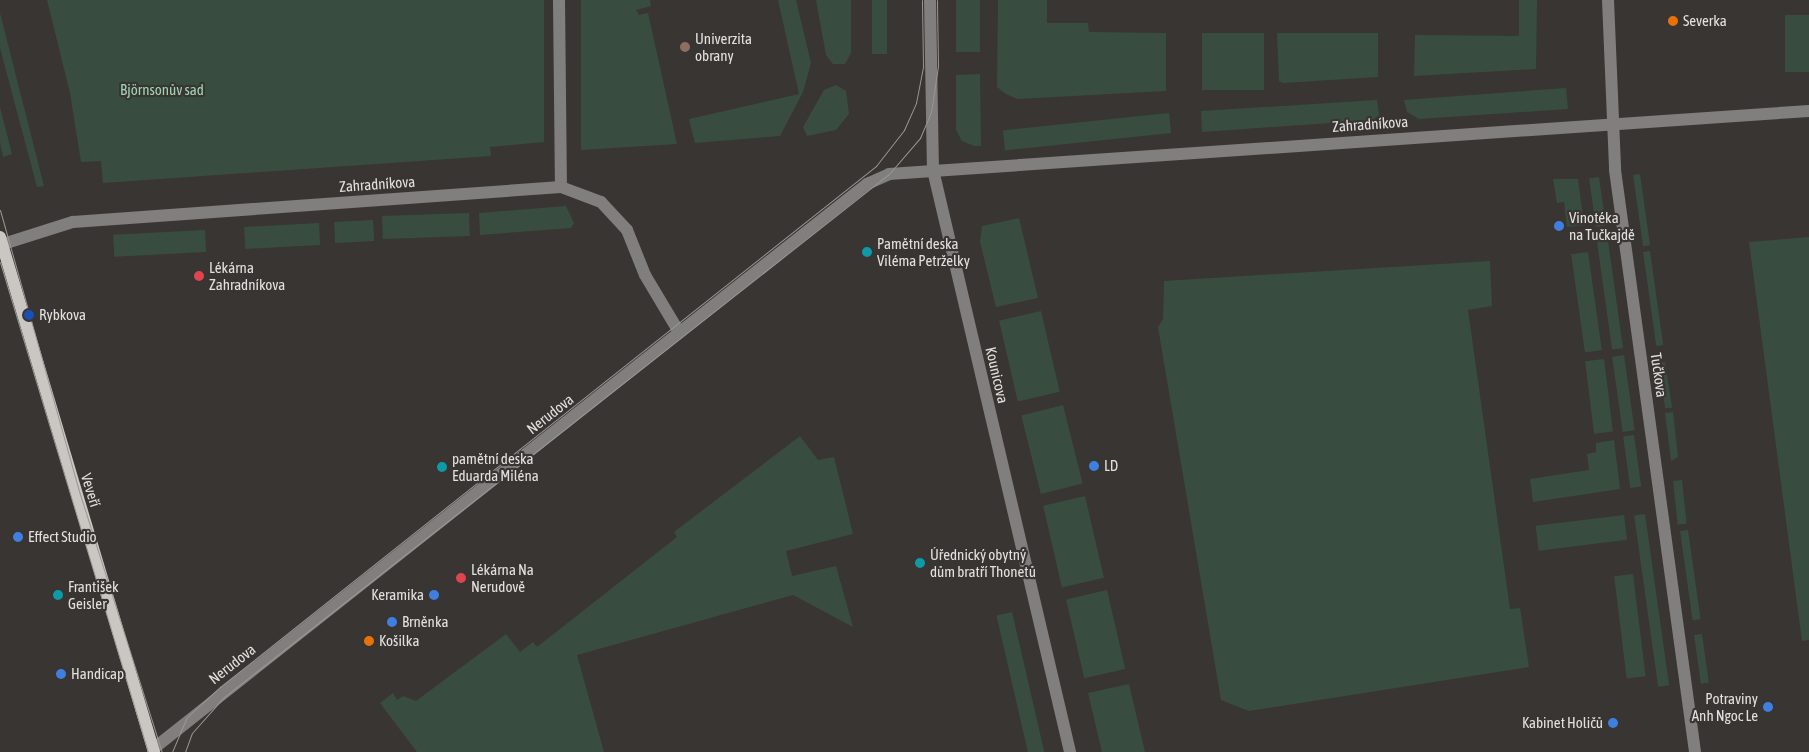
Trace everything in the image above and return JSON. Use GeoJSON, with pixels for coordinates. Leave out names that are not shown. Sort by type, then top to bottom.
{"type":"FeatureCollection","features":[{"type":"Feature","properties":{"kind":"main road","name":"Veveří"},"geometry":{"type":"LineString","coordinates":[[1,242],[153,751]]}},
{"type":"Feature","properties":{"kind":"street"},"geometry":{"type":"LineString","coordinates":[[559,0],[561,187]]}},
{"type":"Feature","properties":{"kind":"street","name":"Kounicova"},"geometry":{"type":"LineString","coordinates":[[930,0],[933,170],[1070,752]]}},
{"type":"Feature","properties":{"kind":"street","name":"Tučkova"},"geometry":{"type":"LineString","coordinates":[[1608,0],[1610,123],[1695,752]]}},
{"type":"Feature","properties":{"kind":"street","name":"Zahradníkova"},"geometry":{"type":"LineString","coordinates":[[933,170],[1809,111]]}},
{"type":"Feature","properties":{"kind":"street","name":"Nerudova"},"geometry":{"type":"LineString","coordinates":[[153,751],[867,184],[889,174],[933,170]]}},
{"type":"Feature","properties":{"kind":"street","name":"Zahradníkova"},"geometry":{"type":"LineString","coordinates":[[1,242],[72,222],[561,187],[601,202],[627,230],[645,276],[679,332]]}},
{"type":"Feature","properties":{"kind":"green space","name":"Björnsonův sad"},"geometry":{"type":"Polygon","coordinates":[[[47,0],[544,0],[544,142],[490,147],[491,156],[103,183],[101,161],[81,162],[70,93],[47,0]]]}},
{"type":"Feature","properties":{"kind":"green space"},"geometry":{"type":"Polygon","coordinates":[[[581,0],[650,0],[651,6],[636,10],[639,15],[648,13],[677,144],[581,150],[581,0]]]}},
{"type":"Feature","properties":{"kind":"green space"},"geometry":{"type":"Polygon","coordinates":[[[778,0],[796,0],[811,63],[803,92],[780,136],[695,143],[689,119],[799,94],[778,0]]]}},
{"type":"Feature","properties":{"kind":"green space"},"geometry":{"type":"Polygon","coordinates":[[[816,0],[851,0],[851,53],[845,64],[833,64],[826,55],[816,0]]]}},
{"type":"Feature","properties":{"kind":"green space"},"geometry":{"type":"Polygon","coordinates":[[[872,0],[887,0],[887,54],[872,54],[872,0]]]}},
{"type":"Feature","properties":{"kind":"green space"},"geometry":{"type":"Polygon","coordinates":[[[956,0],[980,0],[980,52],[956,52],[956,0]]]}},
{"type":"Feature","properties":{"kind":"green space"},"geometry":{"type":"Polygon","coordinates":[[[998,0],[1047,0],[1047,23],[1088,23],[1089,32],[1166,33],[1166,91],[1017,99],[1006,94],[997,87],[998,0]]]}},
{"type":"Feature","properties":{"kind":"green space"},"geometry":{"type":"Polygon","coordinates":[[[1519,0],[1537,0],[1536,69],[1414,76],[1415,35],[1519,36],[1519,0]]]}},
{"type":"Feature","properties":{"kind":"green space"},"geometry":{"type":"Polygon","coordinates":[[[0,13],[44,186],[37,187],[0,48],[0,13]]]}},
{"type":"Feature","properties":{"kind":"green space"},"geometry":{"type":"Polygon","coordinates":[[[1785,15],[1809,15],[1809,72],[1785,72],[1785,15]]]}},
{"type":"Feature","properties":{"kind":"green space"},"geometry":{"type":"Polygon","coordinates":[[[1202,33],[1264,33],[1264,90],[1202,90],[1202,33]]]}},
{"type":"Feature","properties":{"kind":"green space"},"geometry":{"type":"Polygon","coordinates":[[[1277,33],[1378,33],[1378,77],[1283,83],[1279,81],[1277,33]]]}},
{"type":"Feature","properties":{"kind":"green space"},"geometry":{"type":"Polygon","coordinates":[[[980,74],[981,146],[974,146],[962,141],[956,130],[956,75],[980,74]]]}},
{"type":"Feature","properties":{"kind":"green space"},"geometry":{"type":"Polygon","coordinates":[[[836,85],[846,91],[849,114],[836,130],[807,136],[803,127],[824,90],[836,85]]]}},
{"type":"Feature","properties":{"kind":"green space"},"geometry":{"type":"Polygon","coordinates":[[[1566,88],[1568,109],[1419,119],[1407,112],[1404,100],[1566,88]]]}},
{"type":"Feature","properties":{"kind":"green space"},"geometry":{"type":"Polygon","coordinates":[[[1377,100],[1379,115],[1373,120],[1202,132],[1201,111],[1377,100]]]}},
{"type":"Feature","properties":{"kind":"green space"},"geometry":{"type":"Polygon","coordinates":[[[0,107],[12,154],[3,157],[0,143],[0,107]]]}},
{"type":"Feature","properties":{"kind":"green space"},"geometry":{"type":"Polygon","coordinates":[[[1169,113],[1171,133],[1005,150],[1003,130],[1169,113]]]}},
{"type":"Feature","properties":{"kind":"green space"},"geometry":{"type":"Polygon","coordinates":[[[1640,174],[1650,245],[1643,246],[1633,175],[1640,174]]]}},
{"type":"Feature","properties":{"kind":"green space"},"geometry":{"type":"Polygon","coordinates":[[[1599,177],[1606,226],[1596,227],[1589,178],[1599,177]]]}},
{"type":"Feature","properties":{"kind":"green space"},"geometry":{"type":"Polygon","coordinates":[[[1553,179],[1578,179],[1584,225],[1567,227],[1564,202],[1557,203],[1553,179]]]}},
{"type":"Feature","properties":{"kind":"green space"},"geometry":{"type":"Polygon","coordinates":[[[566,206],[574,223],[571,228],[480,235],[479,213],[566,206]]]}},
{"type":"Feature","properties":{"kind":"green space"},"geometry":{"type":"Polygon","coordinates":[[[469,213],[470,236],[383,239],[382,216],[469,213]]]}},
{"type":"Feature","properties":{"kind":"green space"},"geometry":{"type":"Polygon","coordinates":[[[1019,218],[1038,298],[996,307],[980,242],[982,226],[1019,218]]]}},
{"type":"Feature","properties":{"kind":"green space"},"geometry":{"type":"Polygon","coordinates":[[[373,220],[374,241],[335,243],[334,222],[373,220]]]}},
{"type":"Feature","properties":{"kind":"green space"},"geometry":{"type":"Polygon","coordinates":[[[319,223],[320,245],[245,249],[244,227],[319,223]]]}},
{"type":"Feature","properties":{"kind":"green space"},"geometry":{"type":"Polygon","coordinates":[[[205,230],[206,252],[114,257],[113,235],[205,230]]]}},
{"type":"Feature","properties":{"kind":"green space"},"geometry":{"type":"Polygon","coordinates":[[[1607,234],[1623,348],[1612,349],[1596,236],[1607,234]]]}},
{"type":"Feature","properties":{"kind":"green space"},"geometry":{"type":"Polygon","coordinates":[[[1809,237],[1809,640],[1802,641],[1749,242],[1809,237]]]}},
{"type":"Feature","properties":{"kind":"green space"},"geometry":{"type":"Polygon","coordinates":[[[1650,251],[1663,345],[1656,346],[1643,252],[1650,251]]]}},
{"type":"Feature","properties":{"kind":"green space"},"geometry":{"type":"Polygon","coordinates":[[[1588,252],[1602,350],[1585,352],[1571,254],[1588,252]]]}},
{"type":"Feature","properties":{"kind":"green space"},"geometry":{"type":"Polygon","coordinates":[[[1490,261],[1492,306],[1468,310],[1510,609],[1520,608],[1529,667],[1249,711],[1221,700],[1158,327],[1163,319],[1164,281],[1490,261]]]}},
{"type":"Feature","properties":{"kind":"green space"},"geometry":{"type":"Polygon","coordinates":[[[1041,311],[1060,392],[1018,402],[999,321],[1041,311]]]}},
{"type":"Feature","properties":{"kind":"green space"},"geometry":{"type":"Polygon","coordinates":[[[1624,355],[1635,430],[1623,432],[1612,357],[1624,355]]]}},
{"type":"Feature","properties":{"kind":"green space"},"geometry":{"type":"Polygon","coordinates":[[[1604,359],[1613,431],[1594,434],[1585,361],[1604,359]]]}},
{"type":"Feature","properties":{"kind":"green space"},"geometry":{"type":"Polygon","coordinates":[[[1665,362],[1672,407],[1665,409],[1658,363],[1665,362]]]}},
{"type":"Feature","properties":{"kind":"green space"},"geometry":{"type":"Polygon","coordinates":[[[1063,405],[1083,484],[1041,494],[1021,415],[1063,405]]]}},
{"type":"Feature","properties":{"kind":"green space"},"geometry":{"type":"Polygon","coordinates":[[[1673,412],[1678,457],[1671,461],[1665,413],[1673,412]]]}},
{"type":"Feature","properties":{"kind":"green space"},"geometry":{"type":"Polygon","coordinates":[[[1634,435],[1641,486],[1630,488],[1623,437],[1634,435]]]}},
{"type":"Feature","properties":{"kind":"green space"},"geometry":{"type":"Polygon","coordinates":[[[800,436],[818,460],[834,457],[853,534],[786,551],[792,576],[836,566],[853,627],[793,595],[577,655],[604,752],[417,752],[380,703],[393,693],[397,700],[403,696],[416,701],[506,634],[520,652],[533,642],[537,647],[677,537],[674,532],[800,436]]]}},
{"type":"Feature","properties":{"kind":"green space"},"geometry":{"type":"Polygon","coordinates":[[[1614,440],[1620,489],[1533,502],[1530,479],[1589,470],[1587,454],[1596,452],[1596,443],[1614,440]]]}},
{"type":"Feature","properties":{"kind":"green space"},"geometry":{"type":"Polygon","coordinates":[[[1682,480],[1687,524],[1678,525],[1673,481],[1682,480]]]}},
{"type":"Feature","properties":{"kind":"green space"},"geometry":{"type":"Polygon","coordinates":[[[1085,496],[1104,578],[1062,588],[1043,506],[1085,496]]]}},
{"type":"Feature","properties":{"kind":"green space"},"geometry":{"type":"Polygon","coordinates":[[[1645,514],[1669,685],[1658,687],[1634,516],[1645,514]]]}},
{"type":"Feature","properties":{"kind":"green space"},"geometry":{"type":"Polygon","coordinates":[[[1624,515],[1627,540],[1539,551],[1536,526],[1624,515]]]}},
{"type":"Feature","properties":{"kind":"green space"},"geometry":{"type":"Polygon","coordinates":[[[1688,530],[1701,619],[1693,620],[1680,531],[1688,530]]]}},
{"type":"Feature","properties":{"kind":"green space"},"geometry":{"type":"Polygon","coordinates":[[[1633,574],[1646,676],[1627,679],[1614,576],[1633,574]]]}},
{"type":"Feature","properties":{"kind":"green space"},"geometry":{"type":"Polygon","coordinates":[[[1107,590],[1125,669],[1084,678],[1066,599],[1107,590]]]}},
{"type":"Feature","properties":{"kind":"green space"},"geometry":{"type":"Polygon","coordinates":[[[1012,612],[1044,752],[1028,752],[996,616],[1012,612]]]}},
{"type":"Feature","properties":{"kind":"green space"},"geometry":{"type":"Polygon","coordinates":[[[1702,634],[1709,683],[1701,684],[1694,635],[1702,634]]]}},
{"type":"Feature","properties":{"kind":"green space"},"geometry":{"type":"Polygon","coordinates":[[[1129,684],[1145,752],[1102,752],[1088,693],[1129,684]]]}},
{"type":"Feature","properties":{"kind":"tram line"},"geometry":{"type":"LineString","coordinates":[[172,752],[187,717],[220,687],[876,166],[904,130],[916,103],[923,66],[922,0]]}},
{"type":"Feature","properties":{"kind":"tram line"},"geometry":{"type":"LineString","coordinates":[[185,752],[192,733],[223,698],[889,174],[920,138],[931,112],[938,66],[937,0]]}},
{"type":"Feature","properties":{"kind":"tram line"},"geometry":{"type":"LineString","coordinates":[[0,210],[79,491],[162,752]]}},
{"type":"Feature","properties":{"kind":"tram line"},"geometry":{"type":"LineString","coordinates":[[0,262],[148,752]]}},
{"type":"Feature","properties":{"kind":"place","name":"Severka"},"geometry":{"type":"Point","coordinates":[1673,21]}},
{"type":"Feature","properties":{"kind":"place","name":"Univerzita obrany"},"geometry":{"type":"Point","coordinates":[685,47]}},
{"type":"Feature","properties":{"kind":"place","name":"Vinotéka na Tučkajdě"},"geometry":{"type":"Point","coordinates":[1559,226]}},
{"type":"Feature","properties":{"kind":"place","name":"Pamětní deska Viléma Petrželky"},"geometry":{"type":"Point","coordinates":[867,252]}},
{"type":"Feature","properties":{"kind":"place","name":"Lékárna Zahradníkova"},"geometry":{"type":"Point","coordinates":[199,276]}},
{"type":"Feature","properties":{"kind":"place","name":"Rybkova"},"geometry":{"type":"Point","coordinates":[29,315]}},
{"type":"Feature","properties":{"kind":"place","name":"LD"},"geometry":{"type":"Point","coordinates":[1094,466]}},
{"type":"Feature","properties":{"kind":"place","name":"pamětní deska Eduarda Miléna"},"geometry":{"type":"Point","coordinates":[442,467]}},
{"type":"Feature","properties":{"kind":"place","name":"Effect Studio"},"geometry":{"type":"Point","coordinates":[18,537]}},
{"type":"Feature","properties":{"kind":"place","name":"Úřednický obytný dům bratří Thonetů"},"geometry":{"type":"Point","coordinates":[920,563]}},
{"type":"Feature","properties":{"kind":"place","name":"Lékárna Na Nerudově"},"geometry":{"type":"Point","coordinates":[461,578]}},
{"type":"Feature","properties":{"kind":"place","name":"František Geisler"},"geometry":{"type":"Point","coordinates":[58,595]}},
{"type":"Feature","properties":{"kind":"place","name":"Keramika"},"geometry":{"type":"Point","coordinates":[434,595]}},
{"type":"Feature","properties":{"kind":"place","name":"Brněnka"},"geometry":{"type":"Point","coordinates":[392,622]}},
{"type":"Feature","properties":{"kind":"place","name":"Košilka"},"geometry":{"type":"Point","coordinates":[369,641]}},
{"type":"Feature","properties":{"kind":"place","name":"Handicap"},"geometry":{"type":"Point","coordinates":[61,674]}},
{"type":"Feature","properties":{"kind":"place","name":"Potraviny Anh Ngoc Le"},"geometry":{"type":"Point","coordinates":[1768,707]}},
{"type":"Feature","properties":{"kind":"place","name":"Kabinet Holičů"},"geometry":{"type":"Point","coordinates":[1613,723]}}]}
